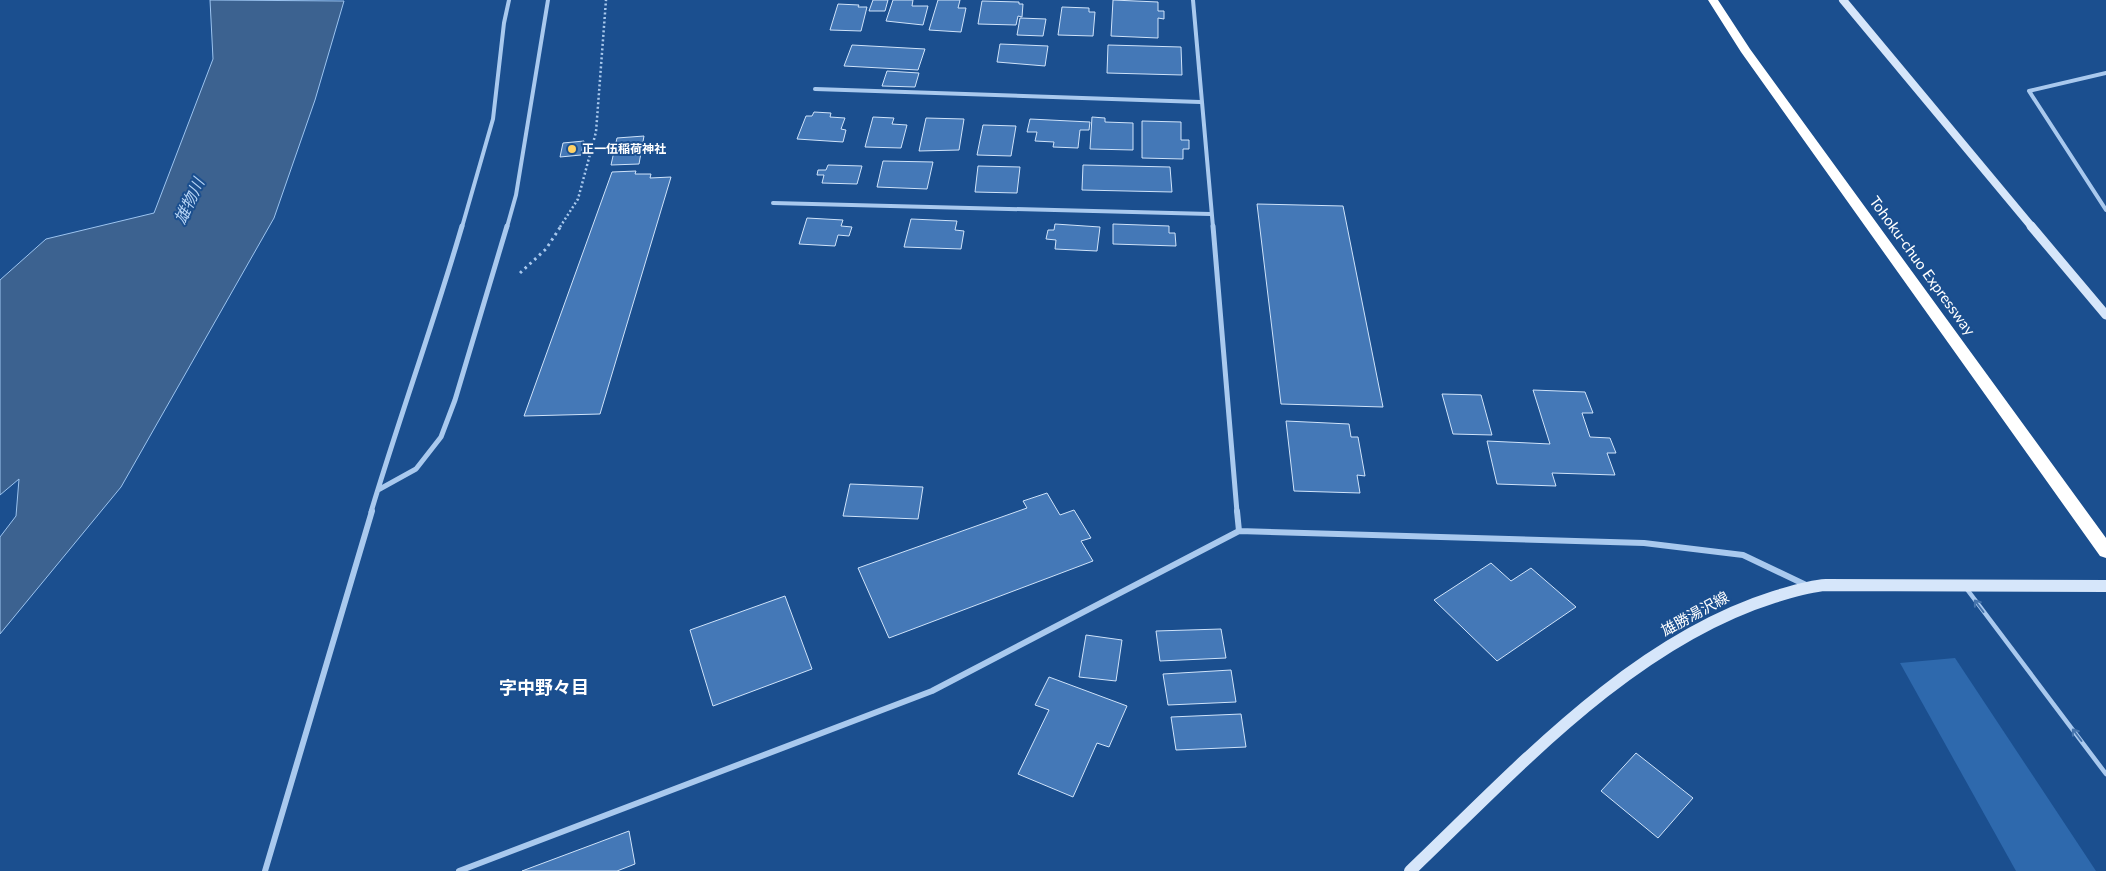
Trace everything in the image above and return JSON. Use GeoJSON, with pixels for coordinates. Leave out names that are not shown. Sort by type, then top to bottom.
{"type":"FeatureCollection","features":[{"type":"Feature","properties":{"kind":"highway","name":"Tohoku-chuo Expressway"},"geometry":{"type":"LineString","coordinates":[[1713,0],[1745,50],[2106,551]]}},
{"type":"Feature","properties":{"kind":"main road"},"geometry":{"type":"LineString","coordinates":[[1843,0],[2106,315]]}},
{"type":"Feature","properties":{"kind":"main road","name":"雄勝湯沢線"},"geometry":{"type":"LineString","coordinates":[[1410,871],[1563,727],[1652,657],[1738,608],[1808,587],[1962,583],[2106,586]]}},
{"type":"Feature","properties":{"kind":"street"},"geometry":{"type":"LineString","coordinates":[[265,871],[400,415],[447,278],[493,119],[504,23],[510,0]]}},
{"type":"Feature","properties":{"kind":"street"},"geometry":{"type":"LineString","coordinates":[[378,490],[416,469],[441,437],[455,400],[516,195],[548,0]]}},
{"type":"Feature","properties":{"kind":"street"},"geometry":{"type":"LineString","coordinates":[[1193,0],[1200,102],[1239,531]]}},
{"type":"Feature","properties":{"kind":"street"},"geometry":{"type":"LineString","coordinates":[[2106,73],[2029,91],[2106,210]]}},
{"type":"Feature","properties":{"kind":"street"},"geometry":{"type":"LineString","coordinates":[[815,89],[1200,102]]}},
{"type":"Feature","properties":{"kind":"street"},"geometry":{"type":"LineString","coordinates":[[773,203],[1210,214]]}},
{"type":"Feature","properties":{"kind":"street"},"geometry":{"type":"LineString","coordinates":[[459,871],[932,691],[1239,531],[1644,543],[1743,555],[1808,587]]}},
{"type":"Feature","properties":{"kind":"lane"},"geometry":{"type":"LineString","coordinates":[[1962,583],[2106,774]]}},
{"type":"Feature","properties":{"kind":"path"},"geometry":{"type":"LineString","coordinates":[[488,285],[524,271],[546,249],[578,199],[596,132],[606,0]]}},
{"type":"Feature","properties":{"kind":"shaded area"},"geometry":{"type":"Polygon","coordinates":[[[1955,658],[2096,871],[2016,871],[1900,663],[1955,658]]]}},
{"type":"Feature","properties":{"kind":"water","name":"雄物川"},"geometry":{"type":"Polygon","coordinates":[[[210,0],[344,1],[315,100],[274,218],[121,487],[0,634],[0,537],[16,516],[19,479],[0,495],[0,280],[46,239],[154,213],[213,59],[210,0]]]}},
{"type":"Feature","properties":{"kind":"building"},"geometry":{"type":"Polygon","coordinates":[[[873,0],[888,0],[885,11],[869,11],[873,0]]]}},
{"type":"Feature","properties":{"kind":"building"},"geometry":{"type":"Polygon","coordinates":[[[893,0],[913,0],[912,6],[928,6],[923,25],[886,21],[893,0]]]}},
{"type":"Feature","properties":{"kind":"building"},"geometry":{"type":"Polygon","coordinates":[[[938,0],[960,0],[958,8],[966,8],[961,32],[929,30],[938,0]]]}},
{"type":"Feature","properties":{"kind":"building"},"geometry":{"type":"Polygon","coordinates":[[[1113,0],[1158,2],[1158,11],[1164,11],[1164,19],[1158,18],[1158,38],[1111,36],[1113,0]]]}},
{"type":"Feature","properties":{"kind":"building"},"geometry":{"type":"Polygon","coordinates":[[[982,1],[1019,2],[1019,4],[1023,4],[1022,17],[1018,16],[1016,25],[978,24],[982,1]]]}},
{"type":"Feature","properties":{"kind":"building"},"geometry":{"type":"Polygon","coordinates":[[[838,4],[867,7],[861,31],[830,30],[838,4]]]}},
{"type":"Feature","properties":{"kind":"building"},"geometry":{"type":"Polygon","coordinates":[[[1062,7],[1089,8],[1089,12],[1095,12],[1093,36],[1058,35],[1062,7]]]}},
{"type":"Feature","properties":{"kind":"building"},"geometry":{"type":"Polygon","coordinates":[[[1020,18],[1046,19],[1043,36],[1017,35],[1020,18]]]}},
{"type":"Feature","properties":{"kind":"building"},"geometry":{"type":"Polygon","coordinates":[[[1000,44],[1048,46],[1045,66],[997,62],[1000,44]]]}},
{"type":"Feature","properties":{"kind":"building"},"geometry":{"type":"Polygon","coordinates":[[[852,45],[925,49],[918,70],[844,66],[852,45]]]}},
{"type":"Feature","properties":{"kind":"building"},"geometry":{"type":"Polygon","coordinates":[[[1108,45],[1181,47],[1182,75],[1107,73],[1108,45]]]}},
{"type":"Feature","properties":{"kind":"building"},"geometry":{"type":"Polygon","coordinates":[[[887,71],[919,73],[915,87],[882,86],[887,71]]]}},
{"type":"Feature","properties":{"kind":"building"},"geometry":{"type":"Polygon","coordinates":[[[814,112],[831,113],[830,117],[845,118],[841,129],[846,130],[843,142],[797,139],[806,116],[812,116],[814,112]]]}},
{"type":"Feature","properties":{"kind":"building"},"geometry":{"type":"Polygon","coordinates":[[[873,117],[894,118],[892,124],[907,125],[901,148],[865,147],[873,117]]]}},
{"type":"Feature","properties":{"kind":"building"},"geometry":{"type":"Polygon","coordinates":[[[1092,117],[1105,118],[1105,122],[1133,123],[1133,150],[1090,149],[1092,117]]]}},
{"type":"Feature","properties":{"kind":"building"},"geometry":{"type":"Polygon","coordinates":[[[926,118],[964,119],[959,150],[919,151],[926,118]]]}},
{"type":"Feature","properties":{"kind":"building"},"geometry":{"type":"Polygon","coordinates":[[[1030,119],[1090,122],[1089,130],[1080,130],[1078,148],[1053,147],[1054,142],[1035,141],[1037,132],[1027,132],[1030,119]]]}},
{"type":"Feature","properties":{"kind":"building"},"geometry":{"type":"Polygon","coordinates":[[[1142,121],[1181,122],[1181,140],[1189,140],[1189,149],[1183,149],[1183,159],[1142,158],[1142,121]]]}},
{"type":"Feature","properties":{"kind":"building"},"geometry":{"type":"Polygon","coordinates":[[[983,125],[1016,126],[1011,156],[977,155],[983,125]]]}},
{"type":"Feature","properties":{"kind":"building"},"geometry":{"type":"Polygon","coordinates":[[[644,136],[639,164],[611,165],[617,138],[644,136]]]}},
{"type":"Feature","properties":{"kind":"building","name":"正一伍稲荷神社"},"geometry":{"type":"Polygon","coordinates":[[[584,141],[581,155],[560,157],[563,143],[584,141]]]}},
{"type":"Feature","properties":{"kind":"building"},"geometry":{"type":"Polygon","coordinates":[[[883,161],[933,162],[927,189],[877,187],[883,161]]]}},
{"type":"Feature","properties":{"kind":"building"},"geometry":{"type":"Polygon","coordinates":[[[828,165],[862,166],[857,184],[822,183],[824,175],[817,175],[818,170],[826,170],[828,165]]]}},
{"type":"Feature","properties":{"kind":"building"},"geometry":{"type":"Polygon","coordinates":[[[1083,165],[1170,167],[1172,192],[1082,190],[1083,165]]]}},
{"type":"Feature","properties":{"kind":"building"},"geometry":{"type":"Polygon","coordinates":[[[978,166],[1020,167],[1017,193],[975,192],[978,166]]]}},
{"type":"Feature","properties":{"kind":"building"},"geometry":{"type":"Polygon","coordinates":[[[636,171],[635,174],[651,174],[650,178],[671,177],[600,414],[524,416],[612,172],[636,171]]]}},
{"type":"Feature","properties":{"kind":"building"},"geometry":{"type":"Polygon","coordinates":[[[1257,204],[1343,206],[1383,407],[1281,404],[1257,204]]]}},
{"type":"Feature","properties":{"kind":"building"},"geometry":{"type":"Polygon","coordinates":[[[807,218],[843,220],[841,226],[852,227],[849,236],[838,235],[835,246],[799,244],[807,218]]]}},
{"type":"Feature","properties":{"kind":"building"},"geometry":{"type":"Polygon","coordinates":[[[911,219],[957,221],[955,230],[964,231],[961,249],[904,247],[911,219]]]}},
{"type":"Feature","properties":{"kind":"building"},"geometry":{"type":"Polygon","coordinates":[[[1055,224],[1100,227],[1097,251],[1055,249],[1056,240],[1046,239],[1048,230],[1054,230],[1055,224]]]}},
{"type":"Feature","properties":{"kind":"building"},"geometry":{"type":"Polygon","coordinates":[[[1113,224],[1169,226],[1169,233],[1175,233],[1176,246],[1113,244],[1113,224]]]}},
{"type":"Feature","properties":{"kind":"building"},"geometry":{"type":"Polygon","coordinates":[[[1533,390],[1585,392],[1593,413],[1582,413],[1590,437],[1610,438],[1616,453],[1607,453],[1615,475],[1552,473],[1556,486],[1497,484],[1487,441],[1550,444],[1533,390]]]}},
{"type":"Feature","properties":{"kind":"building"},"geometry":{"type":"Polygon","coordinates":[[[1442,394],[1481,395],[1492,435],[1453,434],[1442,394]]]}},
{"type":"Feature","properties":{"kind":"building"},"geometry":{"type":"Polygon","coordinates":[[[1286,421],[1349,424],[1351,437],[1358,437],[1365,476],[1357,475],[1360,493],[1294,491],[1286,421]]]}},
{"type":"Feature","properties":{"kind":"building"},"geometry":{"type":"Polygon","coordinates":[[[850,484],[923,487],[918,519],[843,516],[850,484]]]}},
{"type":"Feature","properties":{"kind":"building"},"geometry":{"type":"Polygon","coordinates":[[[1047,493],[1060,515],[1074,510],[1091,538],[1081,541],[1093,561],[889,638],[858,568],[1027,508],[1023,501],[1047,493]]]}},
{"type":"Feature","properties":{"kind":"building"},"geometry":{"type":"Polygon","coordinates":[[[1491,563],[1511,581],[1531,568],[1576,607],[1497,661],[1434,600],[1491,563]]]}},
{"type":"Feature","properties":{"kind":"building"},"geometry":{"type":"Polygon","coordinates":[[[785,596],[812,669],[713,706],[690,630],[785,596]]]}},
{"type":"Feature","properties":{"kind":"building"},"geometry":{"type":"Polygon","coordinates":[[[1221,629],[1226,658],[1160,661],[1156,631],[1221,629]]]}},
{"type":"Feature","properties":{"kind":"building"},"geometry":{"type":"Polygon","coordinates":[[[1086,635],[1122,640],[1116,681],[1079,677],[1086,635]]]}},
{"type":"Feature","properties":{"kind":"building"},"geometry":{"type":"Polygon","coordinates":[[[1231,670],[1236,702],[1168,705],[1163,674],[1231,670]]]}},
{"type":"Feature","properties":{"kind":"building"},"geometry":{"type":"Polygon","coordinates":[[[1049,677],[1127,706],[1109,747],[1097,743],[1073,797],[1018,774],[1049,710],[1035,705],[1049,677]]]}},
{"type":"Feature","properties":{"kind":"building"},"geometry":{"type":"Polygon","coordinates":[[[1241,714],[1246,747],[1176,750],[1171,717],[1241,714]]]}},
{"type":"Feature","properties":{"kind":"building"},"geometry":{"type":"Polygon","coordinates":[[[1636,753],[1693,798],[1658,838],[1601,791],[1636,753]]]}},
{"type":"Feature","properties":{"kind":"building"},"geometry":{"type":"Polygon","coordinates":[[[629,831],[635,864],[617,871],[522,871],[629,831]]]}},
{"type":"Feature","properties":{"kind":"place","name":"正一伍稲荷神社"},"geometry":{"type":"Point","coordinates":[572,149]}},
{"type":"Feature","properties":{"kind":"district","name":"字中野々目"},"geometry":{"type":"Point","coordinates":[544,688]}}]}
